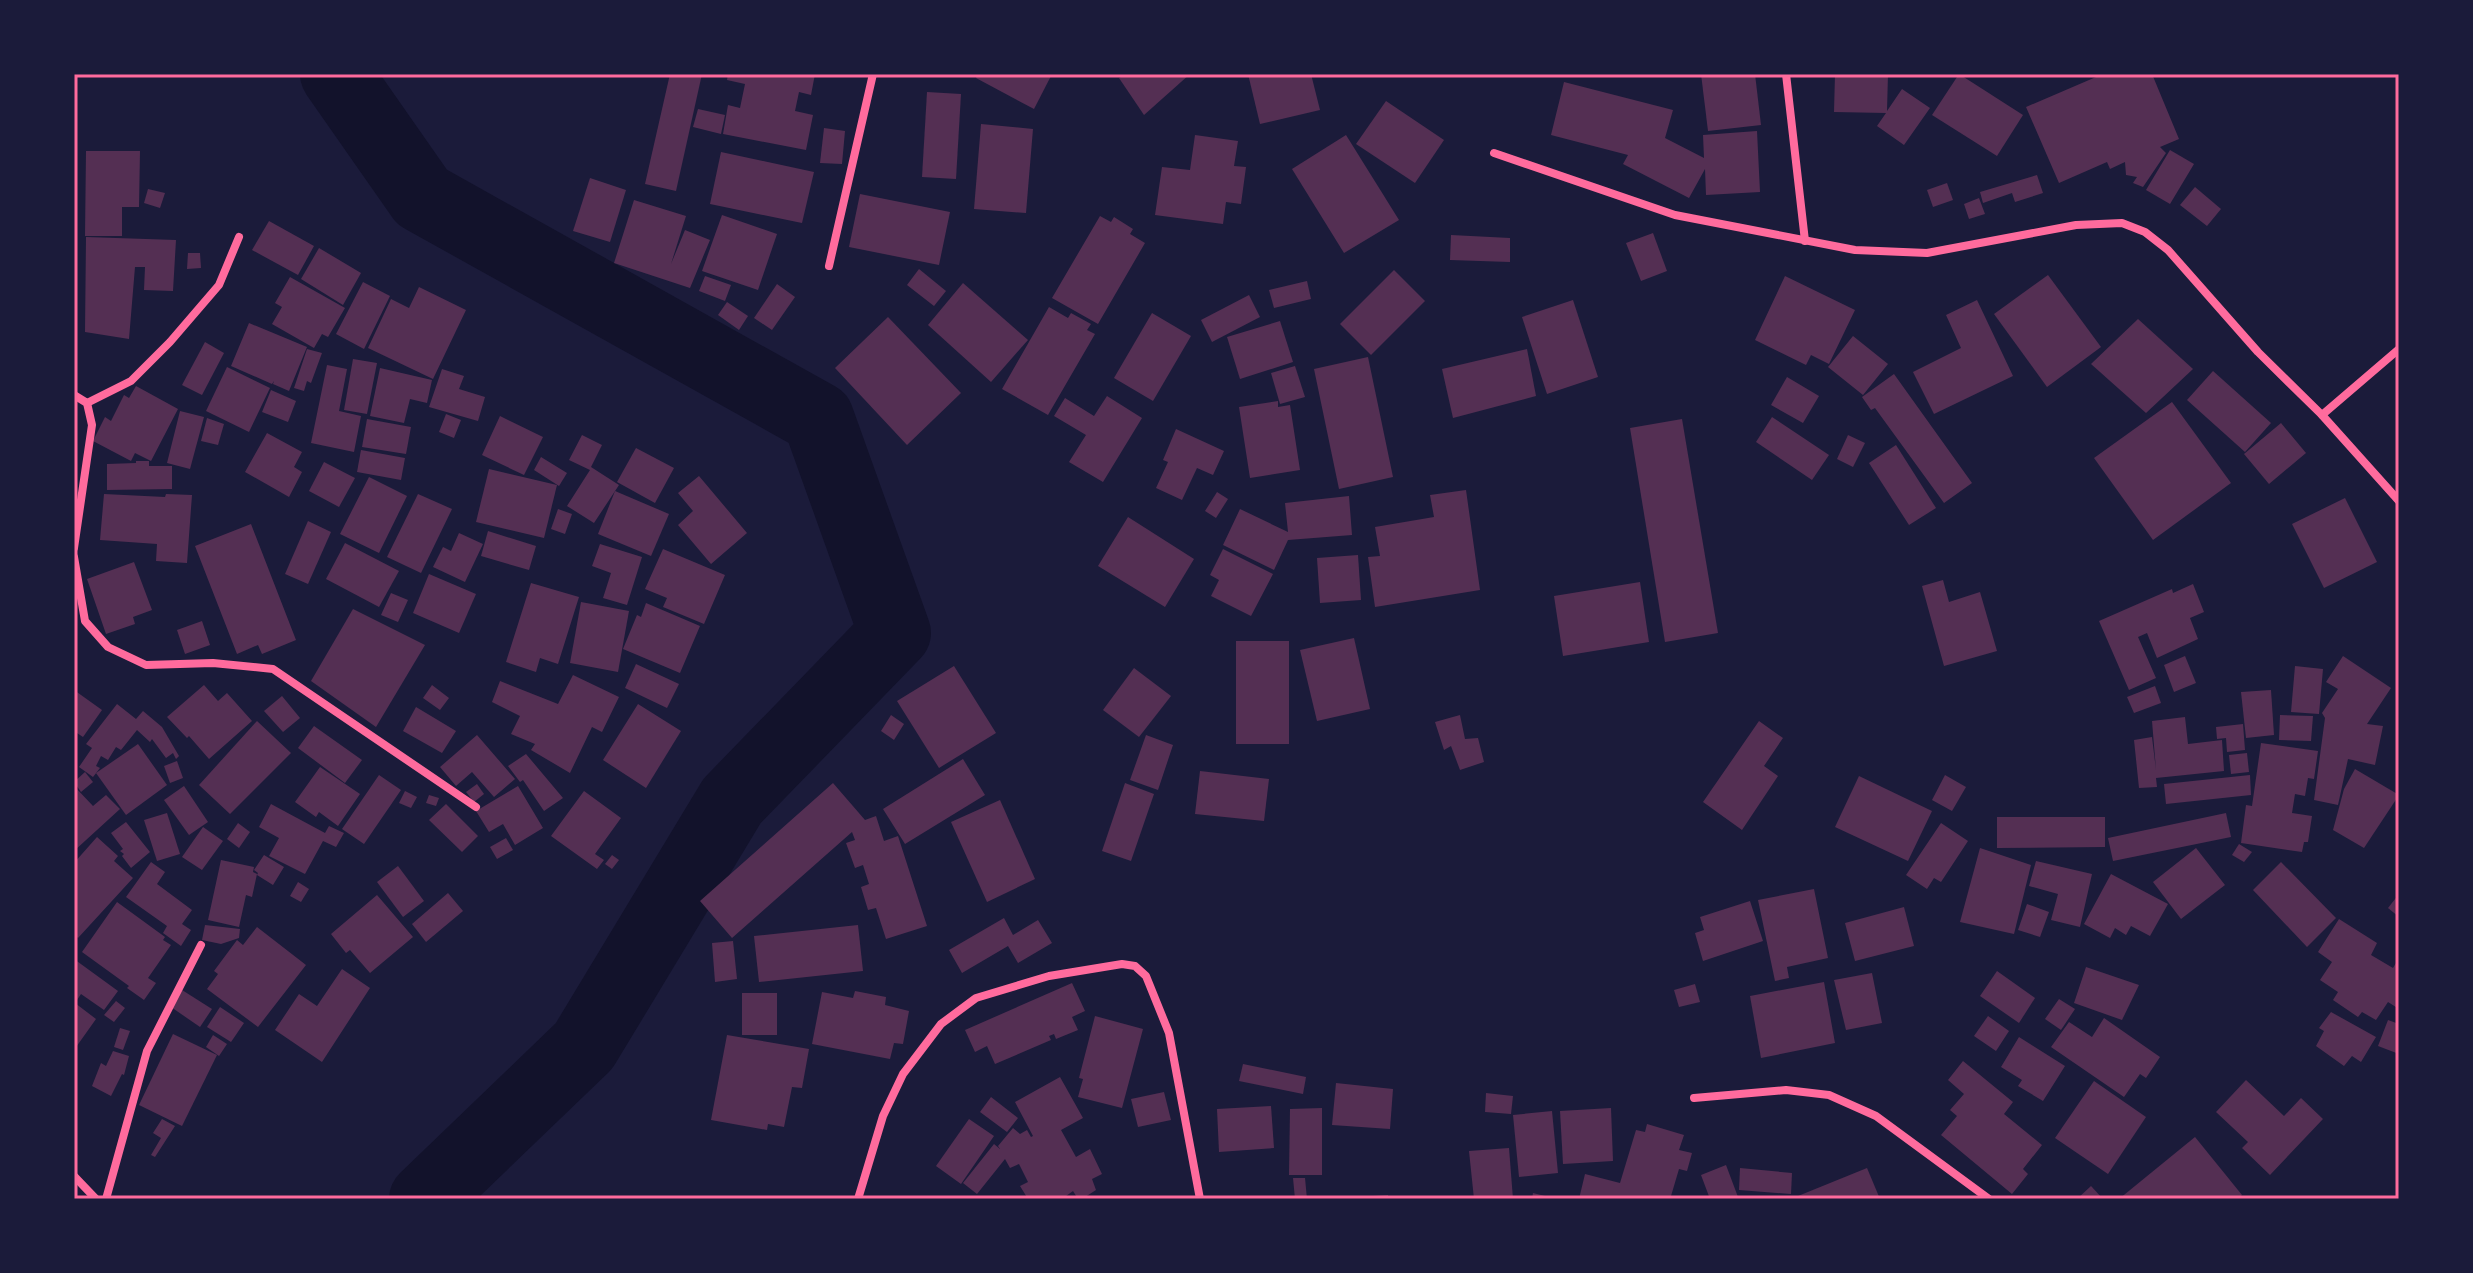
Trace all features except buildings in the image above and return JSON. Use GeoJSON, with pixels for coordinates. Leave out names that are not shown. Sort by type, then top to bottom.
{"type":"FeatureCollection","features":[{"type":"Feature","properties":{"kind":"street"},"geometry":{"type":"LineString","coordinates":[[829,266],[873,74]]}},
{"type":"Feature","properties":{"kind":"street"},"geometry":{"type":"LineString","coordinates":[[1786,74],[1805,241]]}},
{"type":"Feature","properties":{"kind":"street"},"geometry":{"type":"LineString","coordinates":[[1494,153],[1675,215],[1855,250],[1927,253],[2076,225],[2122,223],[2145,232],[2168,250],[2258,352],[2322,415],[2399,501]]}},
{"type":"Feature","properties":{"kind":"street"},"geometry":{"type":"LineString","coordinates":[[87,403],[131,381],[170,342],[219,285],[239,237]]}},
{"type":"Feature","properties":{"kind":"street"},"geometry":{"type":"LineString","coordinates":[[2322,415],[2399,349]]}},
{"type":"Feature","properties":{"kind":"street"},"geometry":{"type":"LineString","coordinates":[[74,395],[87,403],[92,425],[74,548]]}},
{"type":"Feature","properties":{"kind":"street"},"geometry":{"type":"LineString","coordinates":[[74,557],[85,621],[108,647],[146,665],[213,663],[273,669],[476,807]]}},
{"type":"Feature","properties":{"kind":"street"},"geometry":{"type":"LineString","coordinates":[[106,1199],[147,1051],[201,945]]}},
{"type":"Feature","properties":{"kind":"street"},"geometry":{"type":"LineString","coordinates":[[858,1199],[889,1102],[903,1074],[941,1024],[976,998],[1049,976],[1122,964],[1135,966],[1146,976],[1169,1033],[1200,1199]]}},
{"type":"Feature","properties":{"kind":"street"},"geometry":{"type":"LineString","coordinates":[[1694,1098],[1786,1090],[1829,1095],[1876,1116],[1989,1199]]}},
{"type":"Feature","properties":{"kind":"street"},"geometry":{"type":"LineString","coordinates":[[74,1176],[96,1199]]}},
{"type":"Feature","properties":{"kind":"waterway"},"geometry":{"type":"LineString","coordinates":[[336,74],[422,197],[818,418],[895,633],[732,801],[584,1046],[425,1199]]}}]}
